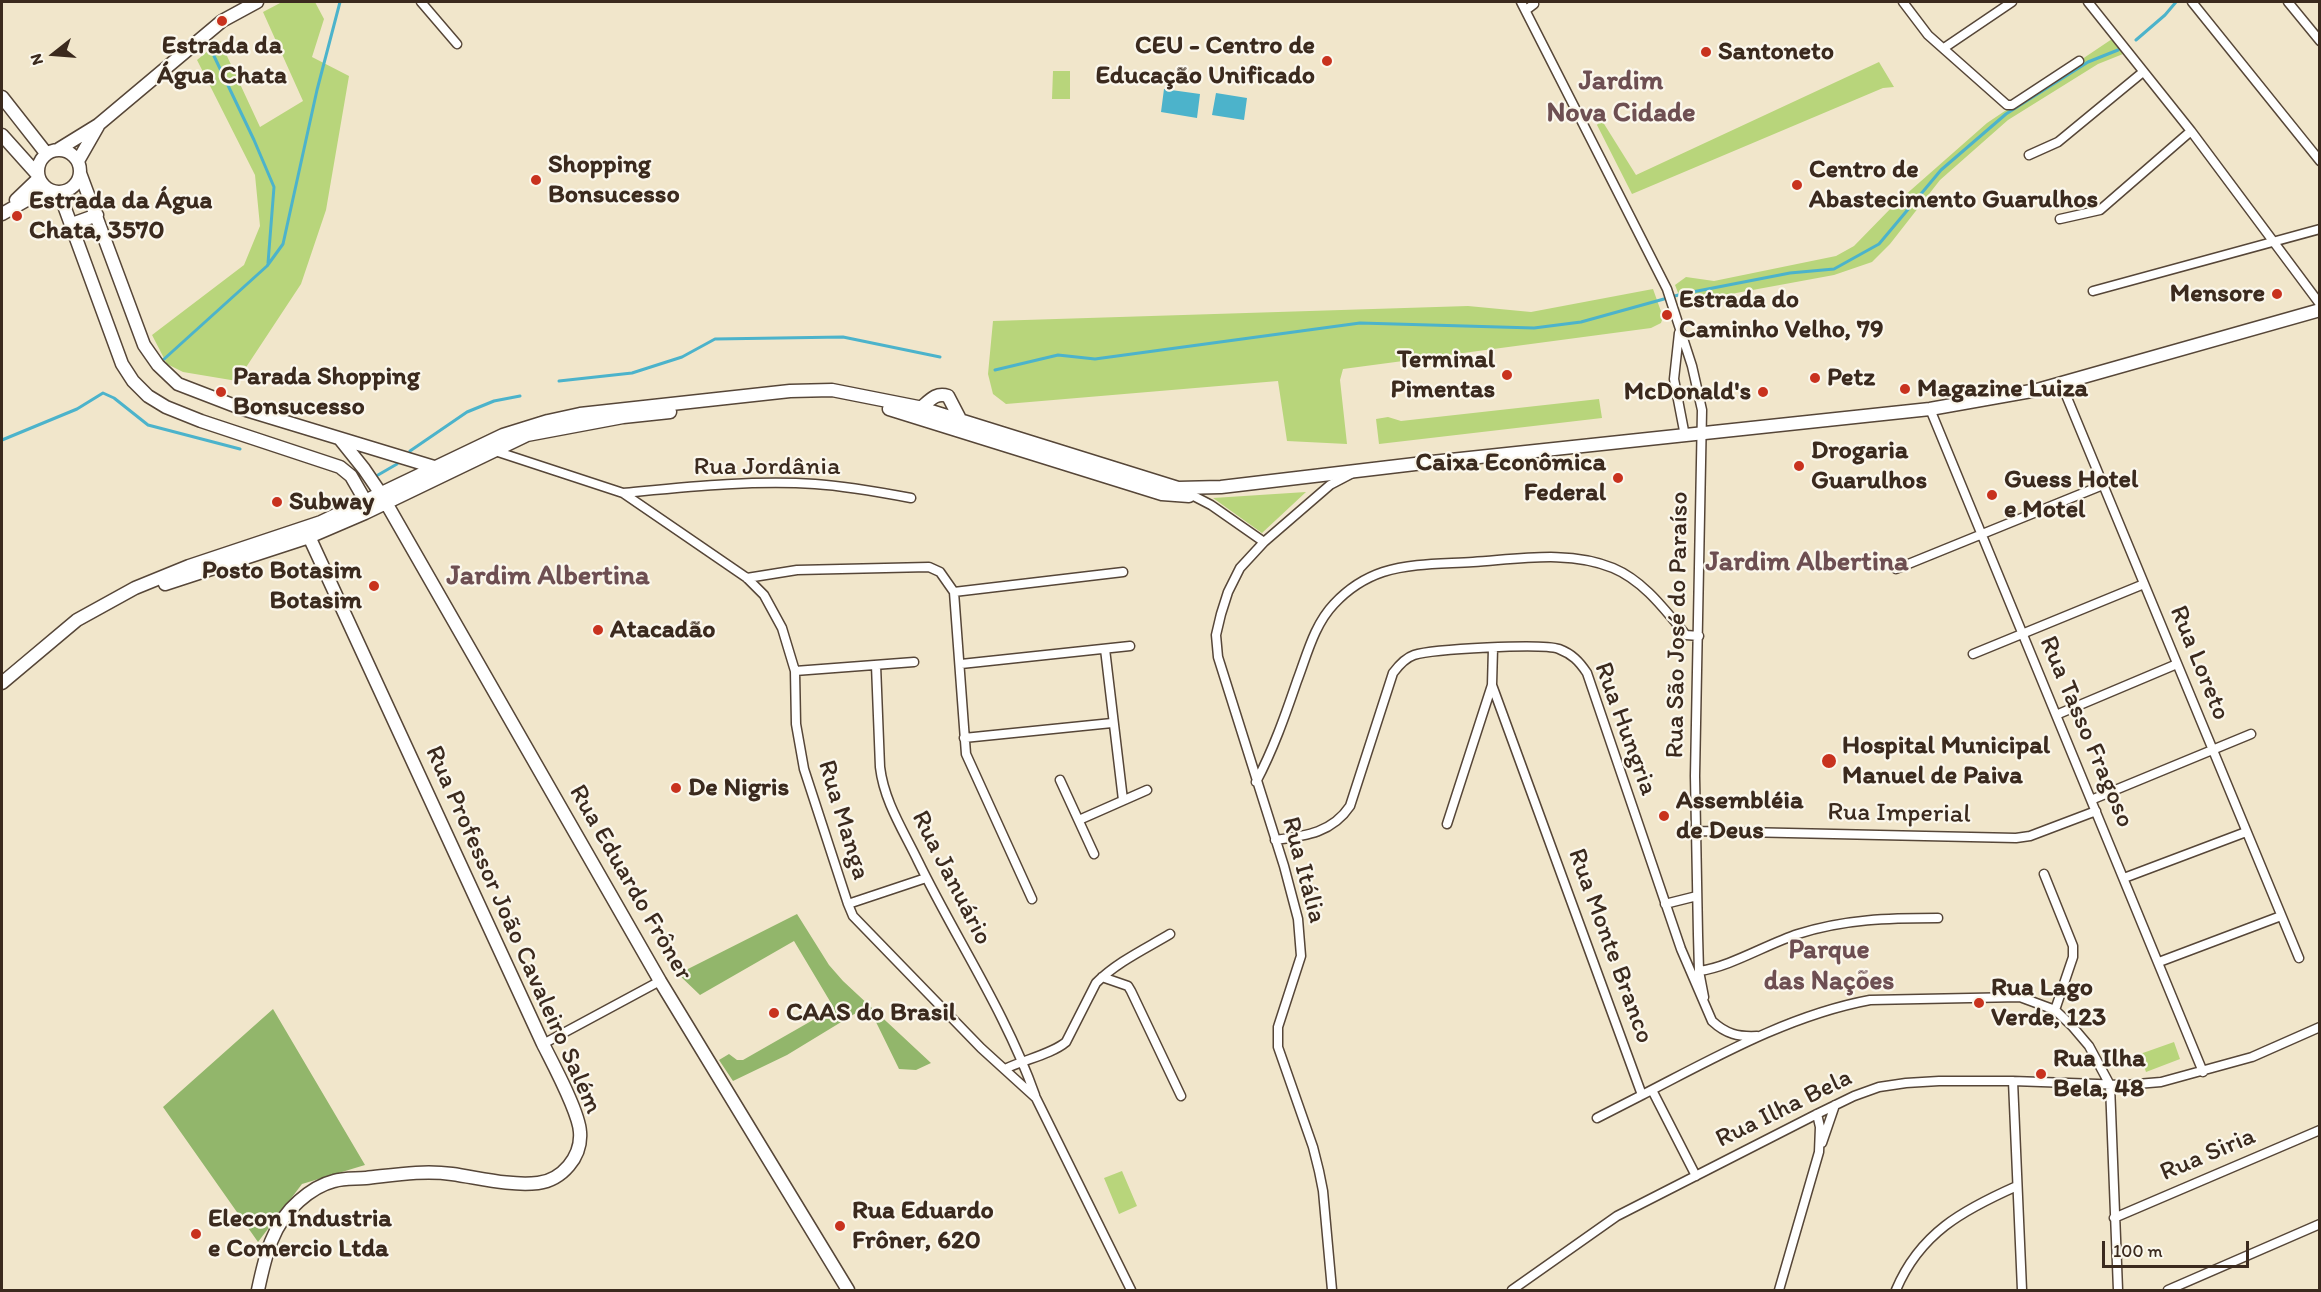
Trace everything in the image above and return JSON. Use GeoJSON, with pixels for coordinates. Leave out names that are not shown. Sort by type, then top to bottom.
{"type":"FeatureCollection","features":[{"type":"Feature","properties":{"kind":"main road"},"geometry":{"type":"LineString","coordinates":[[41,180],[39,162],[46,153],[59,149],[98,125],[222,21],[256,2]]}},
{"type":"Feature","properties":{"kind":"main road"},"geometry":{"type":"LineString","coordinates":[[2,97],[46,153]]}},
{"type":"Feature","properties":{"kind":"main road"},"geometry":{"type":"LineString","coordinates":[[2,110],[30,134]]}},
{"type":"Feature","properties":{"kind":"main road"},"geometry":{"type":"LineString","coordinates":[[59,192],[71,189],[78,179],[79,167],[98,125]]}},
{"type":"Feature","properties":{"kind":"main road"},"geometry":{"type":"LineString","coordinates":[[2,135],[41,180],[59,192],[122,364],[132,381],[148,396],[166,407],[201,421],[340,467],[351,476],[366,502]]}},
{"type":"Feature","properties":{"kind":"main road"},"geometry":{"type":"LineString","coordinates":[[59,149],[73,155],[79,167],[144,345],[158,365],[178,384],[243,409],[434,467]]}},
{"type":"Feature","properties":{"kind":"main road"},"geometry":{"type":"LineString","coordinates":[[2,214],[41,180]]}},
{"type":"Feature","properties":{"kind":"main road"},"geometry":{"type":"LineString","coordinates":[[72,224],[97,215]]}},
{"type":"Feature","properties":{"kind":"main road"},"geometry":{"type":"LineString","coordinates":[[2,683],[68,627],[108,601],[189,567],[307,533],[366,502],[383,499],[434,467],[480,446],[530,425],[580,414],[790,391],[832,390],[921,408],[1178,488],[1221,487],[1758,426],[1930,409],[2037,390],[2319,310]]}},
{"type":"Feature","properties":{"kind":"main road"},"geometry":{"type":"LineString","coordinates":[[921,408],[937,395],[945,395],[948,396],[961,421]]}},
{"type":"Feature","properties":{"kind":"main road"},"geometry":{"type":"LineString","coordinates":[[2,691],[31,661],[108,608],[164,584],[307,533],[527,435],[623,417],[823,396],[867,402],[1162,494],[1193,496],[1304,484],[1356,471]]}},
{"type":"Feature","properties":{"kind":"main road","name":"Rua Eduardo Frôner"},"geometry":{"type":"LineString","coordinates":[[340,439],[364,469],[383,499],[660,981],[848,1290]]}},
{"type":"Feature","properties":{"kind":"main road","name":"Rua Professor João Cavaleiro Salém"},"geometry":{"type":"LineString","coordinates":[[258,1290],[270,1243],[287,1213],[299,1200],[317,1188],[334,1181],[418,1172],[519,1183],[539,1183],[552,1179],[565,1170],[574,1159],[580,1132],[576,1116],[307,533]]}},
{"type":"Feature","properties":{"kind":"street"},"geometry":{"type":"LineString","coordinates":[[421,2],[457,44]]}},
{"type":"Feature","properties":{"kind":"street","name":"Rua São José do Paraíso"},"geometry":{"type":"LineString","coordinates":[[1521,2],[1666,289],[1692,366],[1702,410],[1695,776],[1699,971],[1704,997]]}},
{"type":"Feature","properties":{"kind":"street"},"geometry":{"type":"LineString","coordinates":[[1903,2],[1928,34],[2009,105],[2079,61]]}},
{"type":"Feature","properties":{"kind":"street"},"geometry":{"type":"LineString","coordinates":[[1944,48],[2012,2]]}},
{"type":"Feature","properties":{"kind":"street"},"geometry":{"type":"LineString","coordinates":[[2088,2],[2191,131],[2319,304]]}},
{"type":"Feature","properties":{"kind":"street"},"geometry":{"type":"LineString","coordinates":[[2193,2],[2319,162]]}},
{"type":"Feature","properties":{"kind":"street"},"geometry":{"type":"LineString","coordinates":[[2288,2],[2319,41]]}},
{"type":"Feature","properties":{"kind":"street"},"geometry":{"type":"LineString","coordinates":[[1526,10],[1534,4]]}},
{"type":"Feature","properties":{"kind":"street"},"geometry":{"type":"LineString","coordinates":[[2030,155],[2058,142],[2143,72]]}},
{"type":"Feature","properties":{"kind":"street"},"geometry":{"type":"LineString","coordinates":[[2060,219],[2100,210],[2191,131]]}},
{"type":"Feature","properties":{"kind":"street"},"geometry":{"type":"LineString","coordinates":[[2093,291],[2319,229]]}},
{"type":"Feature","properties":{"kind":"street"},"geometry":{"type":"LineString","coordinates":[[1679,330],[1674,379],[1684,436]]}},
{"type":"Feature","properties":{"kind":"street","name":"Rua Loreto"},"geometry":{"type":"LineString","coordinates":[[2061,383],[2299,958]]}},
{"type":"Feature","properties":{"kind":"street","name":"Rua Tasso Fragoso"},"geometry":{"type":"LineString","coordinates":[[1930,409],[2203,1072]]}},
{"type":"Feature","properties":{"kind":"street","name":"Rua Manga"},"geometry":{"type":"LineString","coordinates":[[480,446],[622,493],[676,527],[747,578],[764,594],[782,628],[795,671],[796,724],[804,769],[848,904],[854,916],[1005,1070],[1036,1098],[1131,1290]]}},
{"type":"Feature","properties":{"kind":"street","name":"Rua Itália"},"geometry":{"type":"LineString","coordinates":[[1332,1290],[1323,1191],[1319,1171],[1278,1047],[1278,1027],[1301,956],[1298,919],[1218,657],[1216,634],[1228,592],[1240,568],[1264,542],[1330,485],[1356,471]]}},
{"type":"Feature","properties":{"kind":"street","name":"Rua Jordânia"},"geometry":{"type":"LineString","coordinates":[[622,493],[720,483],[773,483],[817,484],[910,498]]}},
{"type":"Feature","properties":{"kind":"street"},"geometry":{"type":"LineString","coordinates":[[1896,570],[2103,485]]}},
{"type":"Feature","properties":{"kind":"street"},"geometry":{"type":"LineString","coordinates":[[1178,488],[1211,505],[1264,542]]}},
{"type":"Feature","properties":{"kind":"street"},"geometry":{"type":"LineString","coordinates":[[1256,782],[1275,743],[1324,615],[1348,591],[1381,573],[1418,565],[1538,558],[1595,561],[1614,568],[1633,579],[1666,610],[1686,635],[1699,636]]}},
{"type":"Feature","properties":{"kind":"street"},"geometry":{"type":"LineString","coordinates":[[747,578],[797,570],[928,567],[940,572],[954,592],[966,754],[1032,899]]}},
{"type":"Feature","properties":{"kind":"street"},"geometry":{"type":"LineString","coordinates":[[954,592],[1123,572]]}},
{"type":"Feature","properties":{"kind":"street"},"geometry":{"type":"LineString","coordinates":[[1973,654],[2144,584]]}},
{"type":"Feature","properties":{"kind":"street"},"geometry":{"type":"LineString","coordinates":[[961,664],[1130,646]]}},
{"type":"Feature","properties":{"kind":"street"},"geometry":{"type":"LineString","coordinates":[[1447,824],[1492,685],[1493,648]]}},
{"type":"Feature","properties":{"kind":"street","name":"Rua Hungria"},"geometry":{"type":"LineString","coordinates":[[1275,840],[1321,831],[1343,817],[1350,806],[1393,673],[1401,663],[1422,653],[1493,648],[1556,648],[1572,655],[1580,663],[1590,682],[1681,949],[1704,997],[1712,1021],[1720,1029],[1733,1035],[1744,1037],[1763,1035]]}},
{"type":"Feature","properties":{"kind":"street"},"geometry":{"type":"LineString","coordinates":[[1105,649],[1112,723],[1123,800]]}},
{"type":"Feature","properties":{"kind":"street"},"geometry":{"type":"LineString","coordinates":[[795,671],[914,662]]}},
{"type":"Feature","properties":{"kind":"street"},"geometry":{"type":"LineString","coordinates":[[2056,715],[2177,664]]}},
{"type":"Feature","properties":{"kind":"street","name":"Rua Januário"},"geometry":{"type":"LineString","coordinates":[[876,665],[882,784],[926,878],[1023,1060],[1036,1098]]}},
{"type":"Feature","properties":{"kind":"street","name":"Rua Monte Branco"},"geometry":{"type":"LineString","coordinates":[[1492,685],[1642,1095]]}},
{"type":"Feature","properties":{"kind":"street"},"geometry":{"type":"LineString","coordinates":[[964,738],[1112,723]]}},
{"type":"Feature","properties":{"kind":"street"},"geometry":{"type":"LineString","coordinates":[[2091,800],[2251,734]]}},
{"type":"Feature","properties":{"kind":"street"},"geometry":{"type":"LineString","coordinates":[[1060,780],[1094,854]]}},
{"type":"Feature","properties":{"kind":"street"},"geometry":{"type":"LineString","coordinates":[[1079,820],[1147,790]]}},
{"type":"Feature","properties":{"kind":"street","name":"Rua Imperial"},"geometry":{"type":"LineString","coordinates":[[1696,831],[2016,838],[2030,836],[2096,811]]}},
{"type":"Feature","properties":{"kind":"street"},"geometry":{"type":"LineString","coordinates":[[2124,878],[2246,832]]}},
{"type":"Feature","properties":{"kind":"street"},"geometry":{"type":"LineString","coordinates":[[2044,874],[2070,933],[2073,946],[2073,957],[2055,1010]]}},
{"type":"Feature","properties":{"kind":"street"},"geometry":{"type":"LineString","coordinates":[[848,904],[926,878]]}},
{"type":"Feature","properties":{"kind":"street"},"geometry":{"type":"LineString","coordinates":[[1665,904],[1697,896]]}},
{"type":"Feature","properties":{"kind":"street"},"geometry":{"type":"LineString","coordinates":[[2159,963],[2281,916]]}},
{"type":"Feature","properties":{"kind":"street"},"geometry":{"type":"LineString","coordinates":[[1699,971],[1712,969],[1761,947],[1824,926],[1858,920],[1938,918]]}},
{"type":"Feature","properties":{"kind":"street"},"geometry":{"type":"LineString","coordinates":[[1005,1070],[1023,1060],[1059,1048],[1066,1042],[1088,998],[1102,977],[1113,967],[1170,934]]}},
{"type":"Feature","properties":{"kind":"street"},"geometry":{"type":"LineString","coordinates":[[1102,977],[1128,986],[1181,1096]]}},
{"type":"Feature","properties":{"kind":"street"},"geometry":{"type":"LineString","coordinates":[[543,1044],[660,981]]}},
{"type":"Feature","properties":{"kind":"street"},"geometry":{"type":"LineString","coordinates":[[1597,1118],[1763,1035],[1818,1012],[1870,1000],[2020,997],[2055,1010],[2089,1046],[2110,1085],[2118,1290]]}},
{"type":"Feature","properties":{"kind":"street","name":"Rua Ilha Bela"},"geometry":{"type":"LineString","coordinates":[[1512,1290],[1617,1216],[1817,1113],[1879,1087],[1906,1083],[2013,1081],[2110,1085],[2161,1082],[2252,1057],[2319,1027]]}},
{"type":"Feature","properties":{"kind":"street"},"geometry":{"type":"LineString","coordinates":[[2013,1081],[2022,1290]]}},
{"type":"Feature","properties":{"kind":"street"},"geometry":{"type":"LineString","coordinates":[[1652,1090],[1696,1176]]}},
{"type":"Feature","properties":{"kind":"street"},"geometry":{"type":"LineString","coordinates":[[1779,1290],[1835,1105]]}},
{"type":"Feature","properties":{"kind":"street"},"geometry":{"type":"LineString","coordinates":[[1817,1113],[1820,1127],[1819,1152]]}},
{"type":"Feature","properties":{"kind":"street","name":"Rua Siria"},"geometry":{"type":"LineString","coordinates":[[2114,1218],[2319,1130]]}},
{"type":"Feature","properties":{"kind":"street"},"geometry":{"type":"LineString","coordinates":[[1896,1290],[1916,1252],[1933,1235],[1973,1207],[2017,1186]]}},
{"type":"Feature","properties":{"kind":"street"},"geometry":{"type":"LineString","coordinates":[[2168,1290],[2319,1224]]}},
{"type":"Feature","properties":{"kind":"green space"},"geometry":{"type":"Polygon","coordinates":[[[282,2],[315,2],[324,19],[312,57],[349,76],[326,210],[301,284],[237,381],[183,372],[167,364],[152,335],[244,265],[260,226],[255,175],[197,60],[220,41],[260,127],[303,101],[263,12],[282,2]]]}},
{"type":"Feature","properties":{"kind":"green space"},"geometry":{"type":"Polygon","coordinates":[[[2112,39],[2123,54],[2098,64],[2008,120],[1940,180],[1890,244],[1872,262],[1834,275],[1682,303],[1675,285],[1686,277],[1714,281],[1836,256],[1854,246],[1895,204],[1987,123],[2112,39]]]}},
{"type":"Feature","properties":{"kind":"green space"},"geometry":{"type":"Polygon","coordinates":[[[1879,62],[1894,87],[1883,88],[1632,194],[1597,125],[1601,119],[1636,175],[1879,62]]]}},
{"type":"Feature","properties":{"kind":"green space"},"geometry":{"type":"Polygon","coordinates":[[[1053,71],[1070,71],[1070,99],[1052,99],[1053,71]]]}},
{"type":"Feature","properties":{"kind":"green space"},"geometry":{"type":"Polygon","coordinates":[[[1653,289],[1663,317],[1661,323],[1651,328],[1343,369],[1340,380],[1347,444],[1287,441],[1278,381],[1006,404],[993,394],[988,374],[993,321],[1468,306],[1531,312],[1653,289]]]}},
{"type":"Feature","properties":{"kind":"green space"},"geometry":{"type":"Polygon","coordinates":[[[1599,399],[1602,418],[1379,444],[1376,419],[1388,417],[1401,421],[1599,399]]]}},
{"type":"Feature","properties":{"kind":"green space"},"geometry":{"type":"Polygon","coordinates":[[[1306,492],[1262,533],[1213,498],[1306,492]]]}},
{"type":"Feature","properties":{"kind":"green space"},"geometry":{"type":"Polygon","coordinates":[[[797,914],[829,965],[843,981],[931,1063],[916,1070],[899,1069],[876,1022],[856,1013],[787,1055],[733,1081],[719,1060],[729,1054],[737,1060],[743,1060],[834,1008],[794,941],[700,995],[678,974],[797,914]]]}},
{"type":"Feature","properties":{"kind":"green space"},"geometry":{"type":"Polygon","coordinates":[[[273,1009],[365,1165],[302,1184],[258,1242],[163,1107],[273,1009]]]}},
{"type":"Feature","properties":{"kind":"green space"},"geometry":{"type":"Polygon","coordinates":[[[2174,1042],[2180,1059],[2146,1072],[2140,1054],[2174,1042]]]}},
{"type":"Feature","properties":{"kind":"green space"},"geometry":{"type":"Polygon","coordinates":[[[1122,1171],[1137,1206],[1119,1214],[1104,1178],[1122,1171]]]}},
{"type":"Feature","properties":{"kind":"water"},"geometry":{"type":"Polygon","coordinates":[[[1164,89],[1200,94],[1197,118],[1161,112],[1164,89]]]}},
{"type":"Feature","properties":{"kind":"water"},"geometry":{"type":"Polygon","coordinates":[[[1216,93],[1247,98],[1244,120],[1212,115],[1216,93]]]}},
{"type":"Feature","properties":{"kind":"waterway"},"geometry":{"type":"LineString","coordinates":[[163,360],[267,266],[283,244],[317,90],[340,2]]}},
{"type":"Feature","properties":{"kind":"waterway"},"geometry":{"type":"LineString","coordinates":[[2136,40],[2165,15],[2176,2]]}},
{"type":"Feature","properties":{"kind":"waterway"},"geometry":{"type":"LineString","coordinates":[[995,370],[1058,355],[1095,359],[1360,323],[1534,328],[1581,322],[1682,294],[1790,273],[1834,269],[1879,244],[1941,170],[2006,114],[2088,62],[2118,50]]}},
{"type":"Feature","properties":{"kind":"waterway"},"geometry":{"type":"LineString","coordinates":[[214,56],[274,187],[268,263]]}},
{"type":"Feature","properties":{"kind":"waterway"},"geometry":{"type":"LineString","coordinates":[[559,381],[632,373],[682,357],[715,339],[843,337],[940,357]]}},
{"type":"Feature","properties":{"kind":"waterway"},"geometry":{"type":"LineString","coordinates":[[2,440],[77,409],[103,393],[114,398],[148,425],[240,449]]}},
{"type":"Feature","properties":{"kind":"waterway"},"geometry":{"type":"LineString","coordinates":[[410,451],[467,412],[494,401],[520,396]]}},
{"type":"Feature","properties":{"kind":"waterway"},"geometry":{"type":"LineString","coordinates":[[378,475],[397,464]]}},
{"type":"Feature","properties":{"kind":"place","name":"Estrada da Água Chata"},"geometry":{"type":"Point","coordinates":[222,21]}},
{"type":"Feature","properties":{"kind":"place","name":"Santoneto"},"geometry":{"type":"Point","coordinates":[1706,52]}},
{"type":"Feature","properties":{"kind":"place","name":"CEU - Centro de Educação Unificado"},"geometry":{"type":"Point","coordinates":[1327,61]}},
{"type":"Feature","properties":{"kind":"place","name":"Shopping Bonsucesso"},"geometry":{"type":"Point","coordinates":[536,180]}},
{"type":"Feature","properties":{"kind":"place","name":"Centro de Abastecimento Guarulhos"},"geometry":{"type":"Point","coordinates":[1797,185]}},
{"type":"Feature","properties":{"kind":"place","name":"Estrada da Água Chata, 3570"},"geometry":{"type":"Point","coordinates":[17,216]}},
{"type":"Feature","properties":{"kind":"place","name":"Mensore"},"geometry":{"type":"Point","coordinates":[2277,294]}},
{"type":"Feature","properties":{"kind":"place","name":"Estrada do Caminho Velho, 79"},"geometry":{"type":"Point","coordinates":[1667,315]}},
{"type":"Feature","properties":{"kind":"place","name":"Terminal Pimentas"},"geometry":{"type":"Point","coordinates":[1507,375]}},
{"type":"Feature","properties":{"kind":"place","name":"Petz"},"geometry":{"type":"Point","coordinates":[1815,378]}},
{"type":"Feature","properties":{"kind":"place","name":"Magazine Luiza"},"geometry":{"type":"Point","coordinates":[1905,389]}},
{"type":"Feature","properties":{"kind":"place","name":"Parada Shopping Bonsucesso"},"geometry":{"type":"Point","coordinates":[221,392]}},
{"type":"Feature","properties":{"kind":"place","name":"McDonald's"},"geometry":{"type":"Point","coordinates":[1763,392]}},
{"type":"Feature","properties":{"kind":"place","name":"Drogaria Guarulhos"},"geometry":{"type":"Point","coordinates":[1799,466]}},
{"type":"Feature","properties":{"kind":"place","name":"Caixa Econômica Federal"},"geometry":{"type":"Point","coordinates":[1618,478]}},
{"type":"Feature","properties":{"kind":"place","name":"Guess Hotel e Motel"},"geometry":{"type":"Point","coordinates":[1992,495]}},
{"type":"Feature","properties":{"kind":"place","name":"Subway"},"geometry":{"type":"Point","coordinates":[277,502]}},
{"type":"Feature","properties":{"kind":"place","name":"Posto Botasim Botasim"},"geometry":{"type":"Point","coordinates":[374,586]}},
{"type":"Feature","properties":{"kind":"place","name":"Atacadão"},"geometry":{"type":"Point","coordinates":[598,630]}},
{"type":"Feature","properties":{"kind":"place","name":"Hospital Municipal Manuel de Paiva"},"geometry":{"type":"Point","coordinates":[1829,761]}},
{"type":"Feature","properties":{"kind":"place","name":"De Nigris"},"geometry":{"type":"Point","coordinates":[676,788]}},
{"type":"Feature","properties":{"kind":"place","name":"Assembléia de Deus"},"geometry":{"type":"Point","coordinates":[1664,816]}},
{"type":"Feature","properties":{"kind":"place","name":"Rua Lago Verde, 123"},"geometry":{"type":"Point","coordinates":[1979,1003]}},
{"type":"Feature","properties":{"kind":"place","name":"CAAS do Brasil"},"geometry":{"type":"Point","coordinates":[774,1013]}},
{"type":"Feature","properties":{"kind":"place","name":"Rua Ilha Bela, 48"},"geometry":{"type":"Point","coordinates":[2041,1074]}},
{"type":"Feature","properties":{"kind":"place","name":"Rua Eduardo Frôner, 620"},"geometry":{"type":"Point","coordinates":[840,1226]}},
{"type":"Feature","properties":{"kind":"place","name":"Elecon Industria e Comercio Ltda"},"geometry":{"type":"Point","coordinates":[196,1234]}},
{"type":"Feature","properties":{"kind":"district","name":"Jardim Nova Cidade"},"geometry":{"type":"Point","coordinates":[1621,98]}},
{"type":"Feature","properties":{"kind":"district","name":"Jardim Albertina"},"geometry":{"type":"Point","coordinates":[1807,563]}},
{"type":"Feature","properties":{"kind":"district","name":"Jardim Albertina"},"geometry":{"type":"Point","coordinates":[548,577]}},
{"type":"Feature","properties":{"kind":"district","name":"Parque das Nações"},"geometry":{"type":"Point","coordinates":[1829,966]}}]}
